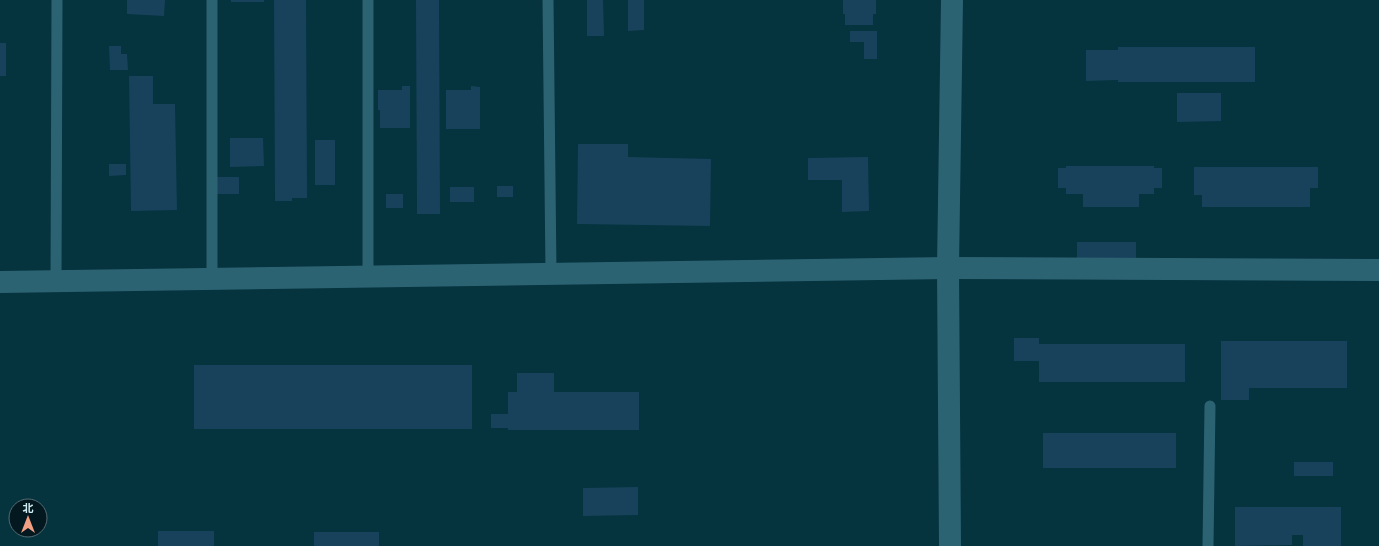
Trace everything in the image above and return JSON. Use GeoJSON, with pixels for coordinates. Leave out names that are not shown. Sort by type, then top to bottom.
{"type":"FeatureCollection","features":[{"type":"Feature","properties":{"kind":"street"},"geometry":{"type":"LineString","coordinates":[[950,546],[948,268],[952,0]]}},
{"type":"Feature","properties":{"kind":"street"},"geometry":{"type":"LineString","coordinates":[[0,282],[948,268],[1379,270]]}},
{"type":"Feature","properties":{"kind":"lane"},"geometry":{"type":"LineString","coordinates":[[56,282],[57,0]]}},
{"type":"Feature","properties":{"kind":"lane"},"geometry":{"type":"LineString","coordinates":[[212,0],[212,278]]}},
{"type":"Feature","properties":{"kind":"lane"},"geometry":{"type":"LineString","coordinates":[[368,0],[368,276]]}},
{"type":"Feature","properties":{"kind":"lane"},"geometry":{"type":"LineString","coordinates":[[548,0],[551,273]]}},
{"type":"Feature","properties":{"kind":"lane"},"geometry":{"type":"LineString","coordinates":[[1208,546],[1210,406]]}},
{"type":"Feature","properties":{"kind":"building"},"geometry":{"type":"Polygon","coordinates":[[[127,0],[165,0],[164,16],[127,14],[127,0]]]}},
{"type":"Feature","properties":{"kind":"building"},"geometry":{"type":"Polygon","coordinates":[[[231,0],[264,0],[264,2],[231,2],[231,0]]]}},
{"type":"Feature","properties":{"kind":"building"},"geometry":{"type":"Polygon","coordinates":[[[274,0],[306,0],[307,198],[292,198],[292,201],[275,201],[274,0]]]}},
{"type":"Feature","properties":{"kind":"building"},"geometry":{"type":"Polygon","coordinates":[[[416,0],[439,0],[440,214],[417,214],[416,0]]]}},
{"type":"Feature","properties":{"kind":"building"},"geometry":{"type":"Polygon","coordinates":[[[587,0],[603,0],[604,36],[587,36],[587,0]]]}},
{"type":"Feature","properties":{"kind":"building"},"geometry":{"type":"Polygon","coordinates":[[[628,0],[644,0],[644,30],[628,31],[628,0]]]}},
{"type":"Feature","properties":{"kind":"building"},"geometry":{"type":"Polygon","coordinates":[[[843,0],[876,0],[876,14],[873,14],[873,25],[845,25],[843,0]]]}},
{"type":"Feature","properties":{"kind":"building"},"geometry":{"type":"Polygon","coordinates":[[[850,31],[877,31],[877,59],[864,59],[864,42],[850,42],[850,31]]]}},
{"type":"Feature","properties":{"kind":"building"},"geometry":{"type":"Polygon","coordinates":[[[0,43],[6,43],[6,76],[0,76],[0,43]]]}},
{"type":"Feature","properties":{"kind":"building"},"geometry":{"type":"Polygon","coordinates":[[[109,46],[121,46],[121,54],[127,54],[128,70],[110,70],[109,46]]]}},
{"type":"Feature","properties":{"kind":"building"},"geometry":{"type":"Polygon","coordinates":[[[1118,47],[1255,47],[1255,82],[1086,81],[1086,50],[1118,50],[1118,47]]]}},
{"type":"Feature","properties":{"kind":"building"},"geometry":{"type":"Polygon","coordinates":[[[129,76],[153,76],[153,104],[175,104],[177,210],[131,211],[129,76]]]}},
{"type":"Feature","properties":{"kind":"building"},"geometry":{"type":"Polygon","coordinates":[[[402,86],[410,86],[410,128],[380,128],[378,90],[402,90],[402,86]]]}},
{"type":"Feature","properties":{"kind":"building"},"geometry":{"type":"Polygon","coordinates":[[[471,86],[480,87],[480,129],[446,129],[446,90],[471,90],[471,86]]]}},
{"type":"Feature","properties":{"kind":"building"},"geometry":{"type":"Polygon","coordinates":[[[1177,93],[1221,93],[1221,121],[1177,122],[1177,93]]]}},
{"type":"Feature","properties":{"kind":"building"},"geometry":{"type":"Polygon","coordinates":[[[230,138],[263,138],[264,166],[230,167],[230,138]]]}},
{"type":"Feature","properties":{"kind":"building"},"geometry":{"type":"Polygon","coordinates":[[[315,140],[335,140],[335,185],[315,185],[315,140]]]}},
{"type":"Feature","properties":{"kind":"building"},"geometry":{"type":"Polygon","coordinates":[[[578,144],[628,144],[628,157],[711,159],[710,226],[577,224],[578,144]]]}},
{"type":"Feature","properties":{"kind":"building"},"geometry":{"type":"Polygon","coordinates":[[[868,157],[869,211],[842,212],[842,180],[808,180],[808,158],[868,157]]]}},
{"type":"Feature","properties":{"kind":"building"},"geometry":{"type":"Polygon","coordinates":[[[109,164],[126,164],[126,175],[109,176],[109,164]]]}},
{"type":"Feature","properties":{"kind":"building"},"geometry":{"type":"Polygon","coordinates":[[[1066,166],[1154,166],[1154,168],[1162,168],[1162,188],[1154,188],[1154,194],[1139,194],[1139,207],[1083,207],[1083,194],[1066,194],[1066,188],[1058,188],[1058,168],[1066,168],[1066,166]]]}},
{"type":"Feature","properties":{"kind":"building"},"geometry":{"type":"Polygon","coordinates":[[[1194,167],[1318,167],[1318,188],[1310,188],[1310,207],[1202,207],[1202,195],[1194,195],[1194,167]]]}},
{"type":"Feature","properties":{"kind":"building"},"geometry":{"type":"Polygon","coordinates":[[[216,177],[239,177],[239,194],[216,194],[216,177]]]}},
{"type":"Feature","properties":{"kind":"building"},"geometry":{"type":"Polygon","coordinates":[[[497,186],[513,186],[513,197],[497,197],[497,186]]]}},
{"type":"Feature","properties":{"kind":"building"},"geometry":{"type":"Polygon","coordinates":[[[450,187],[474,187],[474,202],[450,202],[450,187]]]}},
{"type":"Feature","properties":{"kind":"building"},"geometry":{"type":"Polygon","coordinates":[[[386,194],[403,194],[403,208],[386,208],[386,194]]]}},
{"type":"Feature","properties":{"kind":"building"},"geometry":{"type":"Polygon","coordinates":[[[1077,242],[1136,242],[1136,259],[1077,259],[1077,242]]]}},
{"type":"Feature","properties":{"kind":"building"},"geometry":{"type":"Polygon","coordinates":[[[1014,338],[1039,338],[1039,344],[1185,344],[1185,382],[1039,382],[1039,361],[1014,361],[1014,338]]]}},
{"type":"Feature","properties":{"kind":"building"},"geometry":{"type":"Polygon","coordinates":[[[1221,341],[1347,341],[1347,388],[1249,388],[1249,400],[1221,400],[1221,341]]]}},
{"type":"Feature","properties":{"kind":"building"},"geometry":{"type":"Polygon","coordinates":[[[194,365],[472,365],[472,429],[194,429],[194,365]]]}},
{"type":"Feature","properties":{"kind":"building"},"geometry":{"type":"Polygon","coordinates":[[[517,373],[554,373],[554,392],[639,392],[639,430],[508,430],[508,428],[491,428],[491,414],[508,414],[508,392],[517,392],[517,373]]]}},
{"type":"Feature","properties":{"kind":"building"},"geometry":{"type":"Polygon","coordinates":[[[1043,433],[1176,433],[1176,468],[1043,468],[1043,433]]]}},
{"type":"Feature","properties":{"kind":"building"},"geometry":{"type":"Polygon","coordinates":[[[1294,462],[1333,462],[1333,476],[1294,476],[1294,462]]]}},
{"type":"Feature","properties":{"kind":"building"},"geometry":{"type":"Polygon","coordinates":[[[638,487],[638,515],[583,516],[583,488],[638,487]]]}},
{"type":"Feature","properties":{"kind":"building"},"geometry":{"type":"Polygon","coordinates":[[[1235,507],[1341,507],[1341,546],[1303,546],[1303,535],[1292,535],[1292,545],[1235,546],[1235,507]]]}},
{"type":"Feature","properties":{"kind":"building"},"geometry":{"type":"Polygon","coordinates":[[[158,531],[214,531],[214,546],[158,546],[158,531]]]}},
{"type":"Feature","properties":{"kind":"building"},"geometry":{"type":"Polygon","coordinates":[[[314,532],[379,532],[379,546],[314,546],[314,532]]]}}]}
